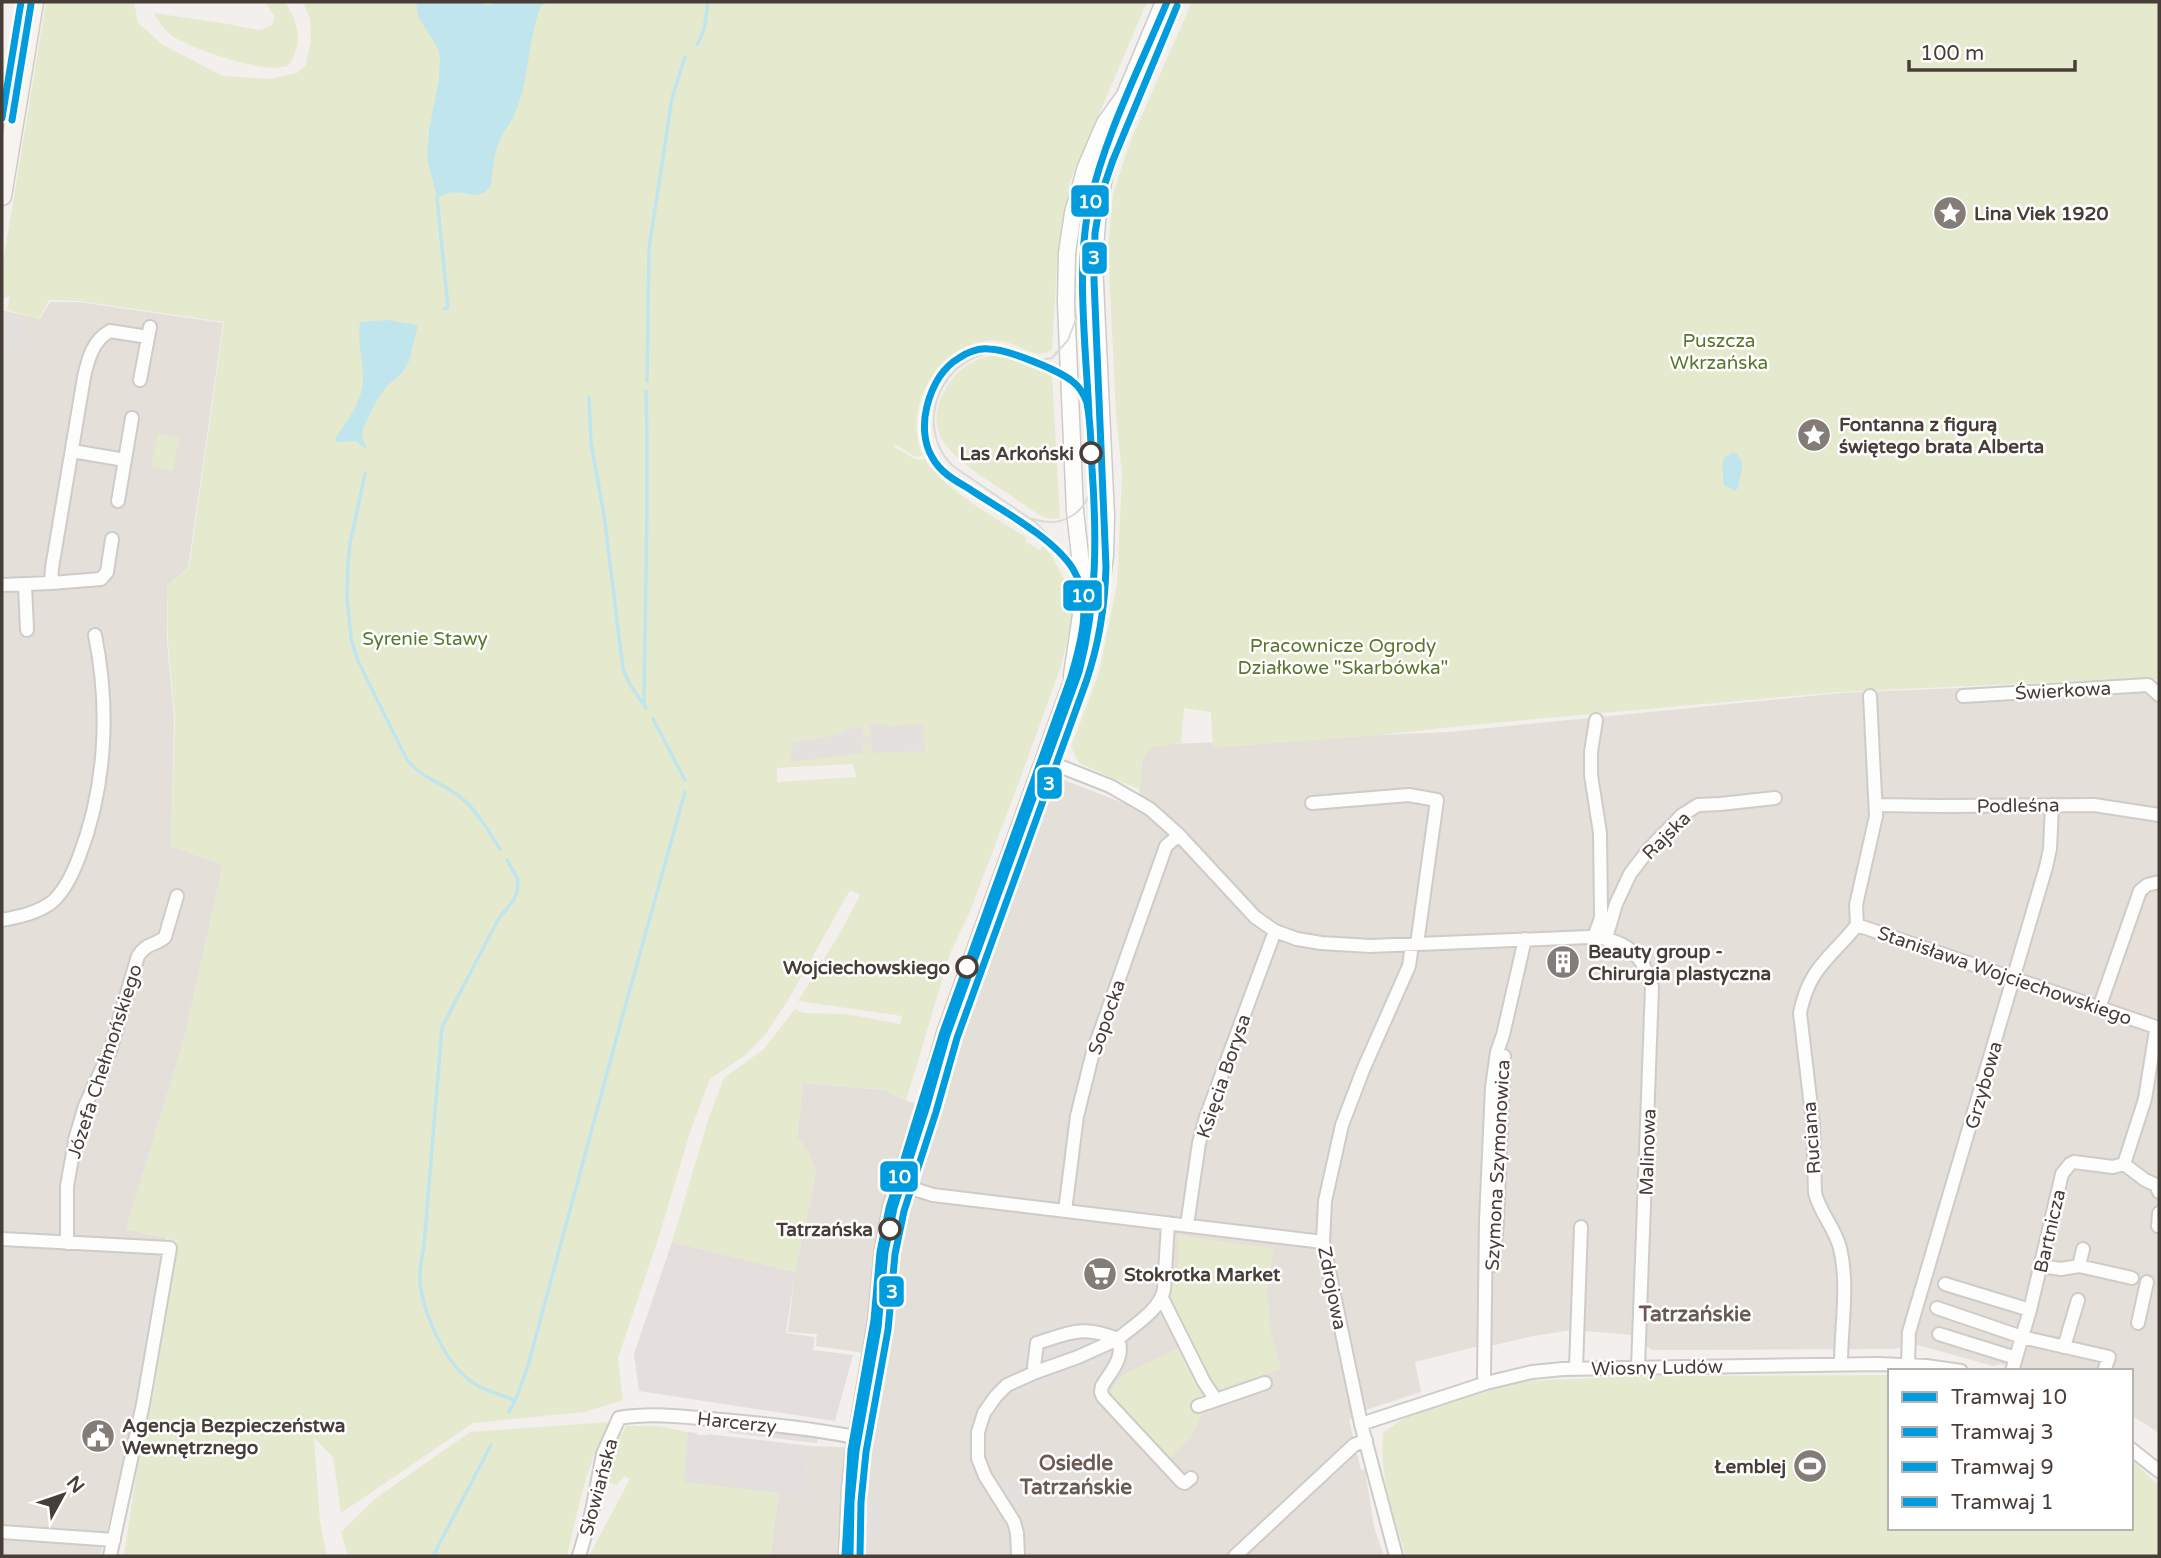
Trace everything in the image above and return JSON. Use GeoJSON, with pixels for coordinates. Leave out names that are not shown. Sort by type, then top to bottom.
{"type":"FeatureCollection","features":[{"type":"Feature","properties":{"kind":"main road"},"geometry":{"type":"LineString","coordinates":[[2,196],[34,2]]}},
{"type":"Feature","properties":{"kind":"street"},"geometry":{"type":"LineString","coordinates":[[1070,687],[1083,592],[1075,503],[1065,294],[1067,253],[1073,213],[1086,167],[1106,121],[1125,95],[1164,2]]}},
{"type":"Feature","properties":{"kind":"street"},"geometry":{"type":"LineString","coordinates":[[847,1556],[855,1437],[876,1322],[885,1235],[898,1184],[924,1108],[945,1033],[1070,687],[1093,638],[1103,577],[1106,516],[1095,238],[1102,187],[1120,128],[1125,95]]}},
{"type":"Feature","properties":{"kind":"street"},"geometry":{"type":"LineString","coordinates":[[51,583],[84,377],[97,341],[110,331],[149,332],[140,380]]}},
{"type":"Feature","properties":{"kind":"street"},"geometry":{"type":"LineString","coordinates":[[118,501],[132,418]]}},
{"type":"Feature","properties":{"kind":"street"},"geometry":{"type":"LineString","coordinates":[[72,451],[125,460]]}},
{"type":"Feature","properties":{"kind":"street"},"geometry":{"type":"LineString","coordinates":[[2,585],[102,579],[107,572],[112,539]]}},
{"type":"Feature","properties":{"kind":"street"},"geometry":{"type":"LineString","coordinates":[[25,585],[27,630]]}},
{"type":"Feature","properties":{"kind":"street"},"geometry":{"type":"LineString","coordinates":[[2,920],[37,911],[57,898],[74,871],[92,822],[104,718],[103,681],[95,635]]}},
{"type":"Feature","properties":{"kind":"street","name":"Świerkowa"},"geometry":{"type":"LineString","coordinates":[[1962,696],[2148,685],[2159,695]]}},
{"type":"Feature","properties":{"kind":"street"},"geometry":{"type":"LineString","coordinates":[[1857,925],[1856,905],[1875,826],[1877,805],[1870,696]]}},
{"type":"Feature","properties":{"kind":"street"},"geometry":{"type":"LineString","coordinates":[[1044,760],[1089,777],[1150,809],[1255,917],[1275,931],[1308,941],[1370,946],[1600,937],[1600,833],[1591,775],[1596,720]]}},
{"type":"Feature","properties":{"kind":"street","name":"Zdrojowa"},"geometry":{"type":"LineString","coordinates":[[1312,803],[1409,795],[1437,800],[1415,944],[1409,967],[1363,1070],[1342,1125],[1325,1201],[1323,1242],[1361,1424],[1396,1556]]}},
{"type":"Feature","properties":{"kind":"street","name":"Rajska"},"geometry":{"type":"LineString","coordinates":[[1600,937],[1630,874],[1649,849],[1682,815],[1698,805],[1775,798]]}},
{"type":"Feature","properties":{"kind":"street","name":"Podleśna"},"geometry":{"type":"LineString","coordinates":[[1877,805],[2094,805],[2159,815]]}},
{"type":"Feature","properties":{"kind":"street","name":"Grzybowa"},"geometry":{"type":"LineString","coordinates":[[1908,1364],[1909,1332],[2046,867],[2050,849],[2052,805]]}},
{"type":"Feature","properties":{"kind":"street","name":"Sopocka"},"geometry":{"type":"LineString","coordinates":[[1065,1211],[1077,1116],[1093,1052],[1166,846],[1178,835]]}},
{"type":"Feature","properties":{"kind":"street"},"geometry":{"type":"LineString","coordinates":[[2099,1008],[2140,891],[2147,885],[2159,882]]}},
{"type":"Feature","properties":{"kind":"street","name":"Józefa Chełmońskiego"},"geometry":{"type":"LineString","coordinates":[[67,1243],[67,1186],[80,1122],[110,1051],[138,956],[147,945],[165,937],[177,896]]}},
{"type":"Feature","properties":{"kind":"street","name":"Stanisława Wojciechowskiego"},"geometry":{"type":"LineString","coordinates":[[1857,925],[2153,1026],[2157,1036],[2145,1099],[2124,1164]]}},
{"type":"Feature","properties":{"kind":"street","name":"Ruciana"},"geometry":{"type":"LineString","coordinates":[[1841,1364],[1843,1270],[1839,1244],[1815,1193],[1812,1124],[1800,1013],[1803,995],[1817,968],[1857,925]]}},
{"type":"Feature","properties":{"kind":"street","name":"Księcia Borysa"},"geometry":{"type":"LineString","coordinates":[[1187,1225],[1199,1143],[1206,1117],[1275,931]]}},
{"type":"Feature","properties":{"kind":"street","name":"Malinowa"},"geometry":{"type":"LineString","coordinates":[[1600,937],[1626,947],[1642,962],[1651,987],[1638,1367]]}},
{"type":"Feature","properties":{"kind":"street","name":"Szymona Szymonowica"},"geometry":{"type":"LineString","coordinates":[[1486,1383],[1485,1294],[1489,1289],[1492,1273],[1497,1222],[1503,1035],[1525,939]]}},
{"type":"Feature","properties":{"kind":"street","name":"Bartnicza"},"geometry":{"type":"LineString","coordinates":[[2014,1364],[2030,1310],[2062,1174],[2074,1162],[2113,1167],[2124,1164]]}},
{"type":"Feature","properties":{"kind":"street"},"geometry":{"type":"LineString","coordinates":[[2124,1164],[2156,1185],[2159,1192]]}},
{"type":"Feature","properties":{"kind":"street"},"geometry":{"type":"LineString","coordinates":[[898,1184],[933,1195],[1323,1242]]}},
{"type":"Feature","properties":{"kind":"street"},"geometry":{"type":"LineString","coordinates":[[1018,1556],[1014,1522],[981,1467],[977,1449],[984,1413],[1007,1385],[1118,1339],[1157,1305],[1162,1298],[1168,1223]]}},
{"type":"Feature","properties":{"kind":"street"},"geometry":{"type":"LineString","coordinates":[[1576,1368],[1581,1227]]}},
{"type":"Feature","properties":{"kind":"street"},"geometry":{"type":"LineString","coordinates":[[2,1239],[170,1248],[143,1404],[110,1556]]}},
{"type":"Feature","properties":{"kind":"street"},"geometry":{"type":"LineString","coordinates":[[2079,1266],[2083,1249]]}},
{"type":"Feature","properties":{"kind":"street"},"geometry":{"type":"LineString","coordinates":[[2041,1266],[2061,1269],[2079,1266],[2132,1278]]}},
{"type":"Feature","properties":{"kind":"street"},"geometry":{"type":"LineString","coordinates":[[1945,1284],[2030,1310]]}},
{"type":"Feature","properties":{"kind":"street"},"geometry":{"type":"LineString","coordinates":[[2138,1323],[2146,1289],[2159,1299]]}},
{"type":"Feature","properties":{"kind":"street"},"geometry":{"type":"LineString","coordinates":[[1162,1298],[1204,1382],[1216,1400]]}},
{"type":"Feature","properties":{"kind":"street"},"geometry":{"type":"LineString","coordinates":[[2064,1347],[2078,1300]]}},
{"type":"Feature","properties":{"kind":"street"},"geometry":{"type":"LineString","coordinates":[[1937,1308],[2022,1337],[2109,1357],[2105,1369]]}},
{"type":"Feature","properties":{"kind":"street"},"geometry":{"type":"LineString","coordinates":[[1036,1372],[1034,1366],[1037,1343],[1080,1330],[1118,1339]]}},
{"type":"Feature","properties":{"kind":"street"},"geometry":{"type":"LineString","coordinates":[[1939,1334],[2014,1364]]}},
{"type":"Feature","properties":{"kind":"street"},"geometry":{"type":"LineString","coordinates":[[1118,1339],[1120,1356],[1102,1386],[1103,1397],[1182,1482],[1185,1483],[1191,1478]]}},
{"type":"Feature","properties":{"kind":"street","name":"Wiosny Ludów"},"geometry":{"type":"LineString","coordinates":[[1361,1424],[1486,1383],[1532,1372],[1576,1368],[1841,1364],[1908,1364],[1946,1369]]}},
{"type":"Feature","properties":{"kind":"street"},"geometry":{"type":"LineString","coordinates":[[1198,1406],[1265,1383]]}},
{"type":"Feature","properties":{"kind":"street","name":"Harcerzy"},"geometry":{"type":"LineString","coordinates":[[619,1418],[637,1415],[685,1417],[782,1426],[855,1437]]}},
{"type":"Feature","properties":{"kind":"street","name":"Słowiańska"},"geometry":{"type":"LineString","coordinates":[[579,1556],[592,1511],[598,1469],[619,1418]]}},
{"type":"Feature","properties":{"kind":"street"},"geometry":{"type":"LineString","coordinates":[[1235,1556],[1354,1445],[1366,1440]]}},
{"type":"Feature","properties":{"kind":"street"},"geometry":{"type":"LineString","coordinates":[[2133,1451],[2159,1471]]}},
{"type":"Feature","properties":{"kind":"street"},"geometry":{"type":"LineString","coordinates":[[2,1532],[114,1540]]}},
{"type":"Feature","properties":{"kind":"shaded area"},"geometry":{"type":"Polygon","coordinates":[[[50,302],[79,302],[223,323],[188,568],[167,586],[167,642],[174,719],[171,846],[223,865],[184,1040],[126,1229],[166,1238],[127,1451],[100,1556],[2,1556],[2,310],[40,319],[50,302]]]}},
{"type":"Feature","properties":{"kind":"shaded area"},"geometry":{"type":"Polygon","coordinates":[[[3,313],[27,319],[22,345],[2,341],[3,313]]]}},
{"type":"Feature","properties":{"kind":"shaded area"},"geometry":{"type":"Polygon","coordinates":[[[2159,681],[2159,1433],[2133,1416],[2133,1369],[2017,1369],[2000,1364],[1993,1366],[1918,1345],[1893,1349],[1652,1350],[1632,1335],[1572,1330],[1475,1347],[1415,1362],[1421,1392],[1366,1410],[1349,1420],[1361,1470],[1365,1469],[1374,1527],[1384,1556],[770,1556],[779,1493],[804,1497],[810,1446],[866,1448],[876,1412],[885,1356],[816,1346],[817,1334],[788,1332],[795,1272],[816,1172],[809,1153],[797,1137],[803,1083],[885,1090],[906,1101],[938,1108],[952,1055],[1054,776],[1138,809],[1142,761],[1148,745],[1449,732],[1841,693],[2159,681]]]}},
{"type":"Feature","properties":{"kind":"shaded area"},"geometry":{"type":"Polygon","coordinates":[[[879,723],[892,726],[924,726],[925,751],[872,753],[871,744],[863,745],[863,753],[790,762],[793,742],[837,735],[847,729],[862,727],[863,737],[870,736],[870,725],[879,723]]]}},
{"type":"Feature","properties":{"kind":"shaded area"},"geometry":{"type":"Polygon","coordinates":[[[2153,888],[2159,890],[2159,1023],[2107,1004],[2153,888]]]}},
{"type":"Feature","properties":{"kind":"shaded area"},"geometry":{"type":"Polygon","coordinates":[[[672,1242],[795,1272],[786,1333],[815,1337],[813,1350],[853,1355],[835,1421],[639,1391],[634,1354],[672,1242]]]}},
{"type":"Feature","properties":{"kind":"shaded area"},"geometry":{"type":"Polygon","coordinates":[[[149,1291],[157,1293],[146,1348],[138,1346],[149,1291]]]}},
{"type":"Feature","properties":{"kind":"shaded area"},"geometry":{"type":"Polygon","coordinates":[[[764,1307],[771,1311],[758,1341],[732,1337],[734,1329],[753,1332],[764,1307]]]}},
{"type":"Feature","properties":{"kind":"shaded area"},"geometry":{"type":"Polygon","coordinates":[[[1069,1323],[1071,1336],[1101,1338],[1109,1358],[1020,1393],[1015,1389],[1027,1364],[1019,1354],[1024,1341],[1032,1349],[1038,1328],[1069,1323]]]}},
{"type":"Feature","properties":{"kind":"shaded area"},"geometry":{"type":"Polygon","coordinates":[[[730,1425],[818,1434],[817,1443],[729,1433],[730,1425]]]}},
{"type":"Feature","properties":{"kind":"shaded area"},"geometry":{"type":"Polygon","coordinates":[[[688,1432],[810,1446],[804,1497],[683,1482],[688,1432]]]}},
{"type":"Feature","properties":{"kind":"shaded area"},"geometry":{"type":"Polygon","coordinates":[[[1016,1475],[1029,1490],[1016,1508],[997,1484],[1016,1475]]]}},
{"type":"Feature","properties":{"kind":"shaded area"},"geometry":{"type":"Polygon","coordinates":[[[865,1496],[881,1497],[880,1536],[864,1536],[865,1496]]]}},
{"type":"Feature","properties":{"kind":"green space","name":"Syrenie Stawy"},"geometry":{"type":"Polygon","coordinates":[[[46,2],[134,2],[138,23],[163,45],[223,76],[270,79],[297,73],[306,65],[311,40],[310,19],[303,2],[1147,2],[1070,182],[1057,266],[1052,350],[1040,354],[993,340],[963,348],[948,358],[926,386],[917,421],[923,455],[916,457],[896,445],[894,447],[917,460],[925,459],[958,493],[1027,538],[1025,541],[1040,550],[1043,546],[1051,555],[1075,603],[1060,669],[969,914],[951,951],[906,1101],[885,1090],[803,1083],[797,1137],[809,1153],[816,1172],[795,1272],[672,1242],[709,1117],[724,1078],[764,1049],[795,1009],[803,1013],[846,1014],[900,1024],[902,1016],[798,1001],[860,895],[850,890],[787,1002],[765,1035],[744,1056],[710,1079],[691,1129],[618,1358],[623,1400],[585,1412],[473,1423],[341,1513],[333,1457],[314,1438],[320,1522],[327,1556],[124,1556],[140,1447],[153,1395],[177,1241],[126,1229],[184,1040],[223,865],[171,846],[175,719],[168,642],[167,586],[189,568],[224,322],[79,301],[49,300],[39,319],[7,310],[10,296],[2,299],[2,269],[46,2]],[[852,764],[777,768],[777,782],[857,777],[852,764]]]}},
{"type":"Feature","properties":{"kind":"green space"},"geometry":{"type":"Polygon","coordinates":[[[265,2],[285,2],[294,18],[298,42],[288,66],[271,68],[248,64],[191,46],[171,35],[154,13],[259,30],[271,26],[275,17],[265,2]]]}},
{"type":"Feature","properties":{"kind":"green space","name":"Puszcza Wkrzańska"},"geometry":{"type":"Polygon","coordinates":[[[1192,2],[2159,2],[2159,680],[2142,678],[1838,692],[1213,748],[1211,712],[1184,708],[1181,743],[1150,748],[1142,761],[1140,790],[1079,763],[1071,747],[1099,673],[1117,584],[1122,474],[1116,414],[1108,248],[1113,194],[1130,142],[1192,2]]]}},
{"type":"Feature","properties":{"kind":"green space"},"geometry":{"type":"Polygon","coordinates":[[[993,356],[1013,359],[1052,374],[1060,518],[1050,519],[1039,515],[977,473],[954,454],[939,432],[939,405],[950,382],[960,370],[972,362],[993,356]]]}},
{"type":"Feature","properties":{"kind":"green space"},"geometry":{"type":"Polygon","coordinates":[[[158,433],[179,438],[173,471],[151,466],[158,433]]]}},
{"type":"Feature","properties":{"kind":"green space"},"geometry":{"type":"Polygon","coordinates":[[[1178,1235],[1273,1249],[1267,1294],[1271,1331],[1281,1369],[1213,1391],[1191,1438],[1168,1460],[1107,1394],[1123,1375],[1188,1343],[1165,1297],[1168,1277],[1178,1276],[1178,1235]]]}},
{"type":"Feature","properties":{"kind":"green space"},"geometry":{"type":"Polygon","coordinates":[[[1888,1375],[1888,1530],[2133,1530],[2133,1461],[2159,1486],[2159,1556],[1406,1556],[1388,1496],[1383,1465],[1383,1433],[1404,1418],[1475,1392],[1523,1381],[1639,1376],[1888,1375]]]}},
{"type":"Feature","properties":{"kind":"green space"},"geometry":{"type":"Polygon","coordinates":[[[610,1422],[589,1470],[567,1556],[348,1556],[341,1532],[376,1498],[470,1432],[610,1422]]]}},
{"type":"Feature","properties":{"kind":"green space"},"geometry":{"type":"Polygon","coordinates":[[[626,1426],[658,1426],[688,1432],[684,1482],[779,1493],[770,1556],[589,1556],[630,1479],[624,1476],[617,1485],[603,1480],[607,1465],[626,1426]]]}},
{"type":"Feature","properties":{"kind":"water"},"geometry":{"type":"Polygon","coordinates":[[[416,2],[480,2],[488,6],[496,2],[546,2],[541,6],[536,19],[520,100],[499,143],[491,185],[482,194],[454,192],[437,198],[427,158],[440,57],[418,16],[416,2]]]}},
{"type":"Feature","properties":{"kind":"water"},"geometry":{"type":"Polygon","coordinates":[[[387,320],[418,325],[409,361],[403,372],[386,387],[377,400],[362,431],[367,448],[356,441],[337,442],[335,439],[353,410],[362,387],[360,322],[387,320]]]}},
{"type":"Feature","properties":{"kind":"water"},"geometry":{"type":"Polygon","coordinates":[[[1732,453],[1737,454],[1742,462],[1738,488],[1735,491],[1724,485],[1722,465],[1724,458],[1732,453]]]}},
{"type":"Feature","properties":{"kind":"waterway"},"geometry":{"type":"LineString","coordinates":[[697,45],[704,30],[708,2]]}},
{"type":"Feature","properties":{"kind":"waterway"},"geometry":{"type":"LineString","coordinates":[[647,381],[649,249],[672,98],[685,57]]}},
{"type":"Feature","properties":{"kind":"waterway"},"geometry":{"type":"LineString","coordinates":[[437,198],[448,307],[444,309]]}},
{"type":"Feature","properties":{"kind":"waterway"},"geometry":{"type":"LineString","coordinates":[[646,391],[646,708]]}},
{"type":"Feature","properties":{"kind":"waterway"},"geometry":{"type":"LineString","coordinates":[[589,397],[591,443],[604,515],[623,669],[644,705]]}},
{"type":"Feature","properties":{"kind":"waterway"},"geometry":{"type":"LineString","coordinates":[[365,474],[348,563],[347,598],[351,639],[358,661],[407,760],[466,802],[500,849]]}},
{"type":"Feature","properties":{"kind":"waterway"},"geometry":{"type":"LineString","coordinates":[[653,719],[685,780]]}},
{"type":"Feature","properties":{"kind":"waterway"},"geometry":{"type":"LineString","coordinates":[[515,1401],[527,1369],[685,792]]}},
{"type":"Feature","properties":{"kind":"waterway"},"geometry":{"type":"LineString","coordinates":[[507,860],[518,879],[517,892],[499,918],[442,1027],[420,1279],[428,1315],[447,1355],[475,1384],[515,1401],[509,1412]]}},
{"type":"Feature","properties":{"kind":"waterway"},"geometry":{"type":"LineString","coordinates":[[433,1556],[491,1445]]}},
{"type":"Feature","properties":{"kind":"tram line","name":"9"},"geometry":{"type":"LineString","coordinates":[[2,118],[21,2]]}},
{"type":"Feature","properties":{"kind":"tram line","name":"10"},"geometry":{"type":"LineString","coordinates":[[1089,414],[1082,282],[1089,206],[1113,128],[1167,2]]}},
{"type":"Feature","properties":{"kind":"tram line","name":"1"},"geometry":{"type":"LineString","coordinates":[[12,120],[31,4]]}},
{"type":"Feature","properties":{"kind":"tram line","name":"3"},"geometry":{"type":"LineString","coordinates":[[860,1556],[861,1502],[866,1452],[888,1330],[895,1254],[904,1211],[957,1038],[1091,668],[1098,639],[1106,567],[1094,280],[1095,233],[1102,192],[1113,160],[1177,6]]}},
{"type":"Feature","properties":{"kind":"tram line"},"geometry":{"type":"LineString","coordinates":[[1019,357],[1040,360],[1052,358],[1068,340],[1078,314]]}},
{"type":"Feature","properties":{"kind":"tram line","name":"10"},"geometry":{"type":"LineString","coordinates":[[845,1556],[851,1450],[874,1320],[880,1252],[889,1208],[943,1032],[1071,677],[1083,623],[1083,595],[1073,569],[1064,557],[1025,524],[948,475],[935,462],[929,451],[924,425],[927,406],[935,385],[953,362],[970,352],[989,349],[1008,352],[1056,371],[1075,383],[1087,403],[1095,520],[1092,596],[1079,672],[947,1035],[894,1208],[885,1252],[878,1328],[856,1451],[851,1501],[850,1556]]}},
{"type":"Feature","properties":{"kind":"tram line"},"geometry":{"type":"LineString","coordinates":[[1016,356],[993,353],[973,358],[956,370],[943,386],[935,406],[934,427],[940,447],[953,466],[1035,522],[1064,557]]}},
{"type":"Feature","properties":{"kind":"tram line"},"geometry":{"type":"LineString","coordinates":[[1033,519],[1056,522],[1074,514],[1087,498],[1092,476]]}},
{"type":"Feature","properties":{"kind":"place","name":"Lina Viek 1920"},"geometry":{"type":"Point","coordinates":[1950,213]}},
{"type":"Feature","properties":{"kind":"place","name":"Fontanna z figurą świętego brata Alberta"},"geometry":{"type":"Point","coordinates":[1814,435]}},
{"type":"Feature","properties":{"kind":"place","name":"Las Arkoński"},"geometry":{"type":"Point","coordinates":[1091,453]}},
{"type":"Feature","properties":{"kind":"place","name":"Beauty group - Chirurgia plastyczna"},"geometry":{"type":"Point","coordinates":[1563,962]}},
{"type":"Feature","properties":{"kind":"place","name":"Wojciechowskiego"},"geometry":{"type":"Point","coordinates":[967,967]}},
{"type":"Feature","properties":{"kind":"place","name":"Tatrzańska"},"geometry":{"type":"Point","coordinates":[890,1229]}},
{"type":"Feature","properties":{"kind":"place","name":"Stokrotka Market"},"geometry":{"type":"Point","coordinates":[1100,1274]}},
{"type":"Feature","properties":{"kind":"place","name":"Agencja Bezpieczeństwa Wewnętrznego"},"geometry":{"type":"Point","coordinates":[98,1436]}},
{"type":"Feature","properties":{"kind":"place","name":"Łemblej"},"geometry":{"type":"Point","coordinates":[1810,1466]}},
{"type":"Feature","properties":{"kind":"district","name":"Tatrzańskie"},"geometry":{"type":"Point","coordinates":[1695,1314]}},
{"type":"Feature","properties":{"kind":"district","name":"Osiedle Tatrzańskie"},"geometry":{"type":"Point","coordinates":[1076,1475]}},
{"type":"Feature","properties":{"kind":"park label","name":"Pracownicze Ogrody Działkowe \"Skarbówka\""},"geometry":{"type":"Point","coordinates":[1343,656]}}]}
